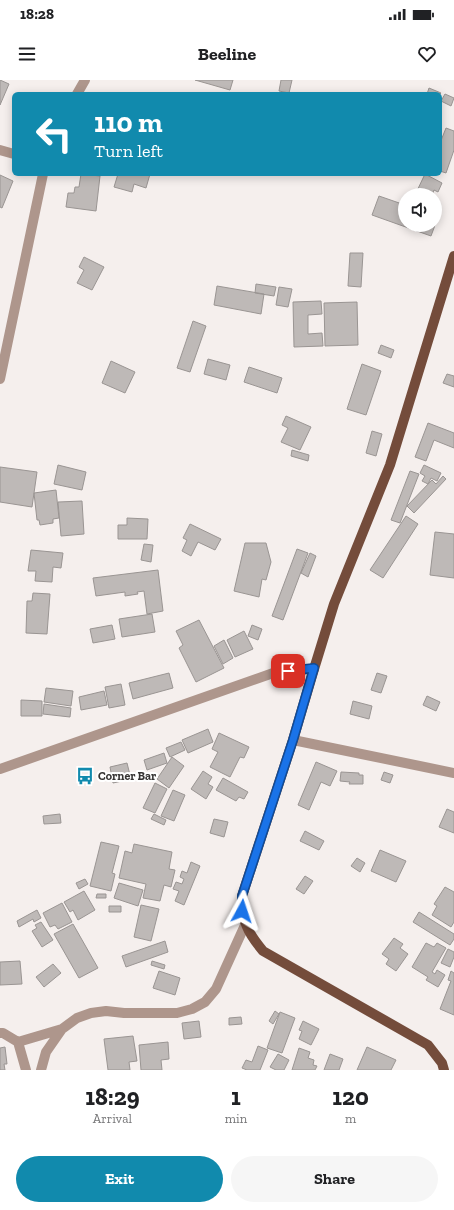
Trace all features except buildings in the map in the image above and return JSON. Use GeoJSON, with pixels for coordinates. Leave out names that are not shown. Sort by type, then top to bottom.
{"type":"FeatureCollection","features":[{"type":"Feature","properties":{"kind":"main road"},"geometry":{"type":"LineString","coordinates":[[444,1070],[442,1063],[428,1045],[263,951],[245,925],[242,911],[242,896],[293,740],[334,604],[390,465],[454,256]]}},
{"type":"Feature","properties":{"kind":"street"},"geometry":{"type":"LineString","coordinates":[[78,92],[85,80]]}},
{"type":"Feature","properties":{"kind":"street"},"geometry":{"type":"LineString","coordinates":[[0,150],[12,153]]}},
{"type":"Feature","properties":{"kind":"street"},"geometry":{"type":"LineString","coordinates":[[0,380],[2,362],[43,176]]}},
{"type":"Feature","properties":{"kind":"street"},"geometry":{"type":"LineString","coordinates":[[0,769],[276,672],[314,668]]}},
{"type":"Feature","properties":{"kind":"street"},"geometry":{"type":"LineString","coordinates":[[293,740],[454,773]]}},
{"type":"Feature","properties":{"kind":"street"},"geometry":{"type":"LineString","coordinates":[[41,1070],[46,1052],[62,1029],[77,1018],[91,1013],[106,1011],[124,1013],[177,1013],[192,1009],[205,1002],[216,989],[245,925]]}},
{"type":"Feature","properties":{"kind":"street"},"geometry":{"type":"LineString","coordinates":[[18,1042],[62,1029]]}},
{"type":"Feature","properties":{"kind":"street"},"geometry":{"type":"LineString","coordinates":[[0,1033],[3,1033],[18,1042],[26,1070]]}},
{"type":"Feature","properties":{"kind":"place","name":"Corner Bar"},"geometry":{"type":"Point","coordinates":[85,776]}},
{"type":"Feature","properties":{"kind":"route"},"geometry":{"type":"LineString","coordinates":[[242,911],[242,896],[293,740],[314,668],[288,671]]}}]}
